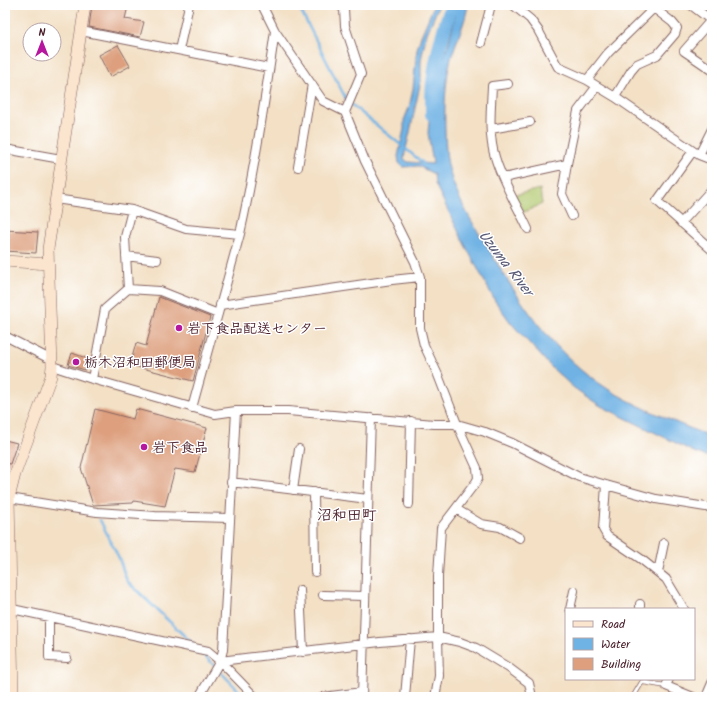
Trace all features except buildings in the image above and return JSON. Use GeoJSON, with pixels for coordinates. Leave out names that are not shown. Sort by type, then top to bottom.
{"type":"FeatureCollection","features":[{"type":"Feature","properties":{"kind":"main road"},"geometry":{"type":"LineString","coordinates":[[13,697],[8,626],[12,608],[7,498],[51,376],[52,361],[48,244],[85,5]]}},
{"type":"Feature","properties":{"kind":"main road"},"geometry":{"type":"LineString","coordinates":[[5,261],[48,264]]}},
{"type":"Feature","properties":{"kind":"street"},"geometry":{"type":"LineString","coordinates":[[179,50],[189,5]]}},
{"type":"Feature","properties":{"kind":"street"},"geometry":{"type":"LineString","coordinates":[[262,5],[275,31],[323,101],[345,112],[365,161],[415,262],[420,277],[420,328],[424,345],[477,468],[478,478],[476,482],[442,528],[438,576],[439,676],[435,697]]}},
{"type":"Feature","properties":{"kind":"street"},"geometry":{"type":"LineString","coordinates":[[339,5],[344,9],[345,26],[361,74],[345,112]]}},
{"type":"Feature","properties":{"kind":"street"},"geometry":{"type":"LineString","coordinates":[[482,43],[491,5]]}},
{"type":"Feature","properties":{"kind":"street"},"geometry":{"type":"LineString","coordinates":[[513,5],[530,19],[538,30],[558,67],[597,86],[696,153],[712,160]]}},
{"type":"Feature","properties":{"kind":"street"},"geometry":{"type":"LineString","coordinates":[[691,5],[711,20],[684,52],[712,70]]}},
{"type":"Feature","properties":{"kind":"street"},"geometry":{"type":"LineString","coordinates":[[587,80],[608,52],[653,6],[677,28],[675,34],[657,55],[637,64],[631,70],[615,98]]}},
{"type":"Feature","properties":{"kind":"street"},"geometry":{"type":"LineString","coordinates":[[81,31],[270,68]]}},
{"type":"Feature","properties":{"kind":"street"},"geometry":{"type":"LineString","coordinates":[[192,408],[240,234],[262,116],[275,31]]}},
{"type":"Feature","properties":{"kind":"street"},"geometry":{"type":"LineString","coordinates":[[298,167],[312,84]]}},
{"type":"Feature","properties":{"kind":"street"},"geometry":{"type":"LineString","coordinates":[[508,84],[492,86],[491,129],[494,156],[528,229]]}},
{"type":"Feature","properties":{"kind":"street"},"geometry":{"type":"LineString","coordinates":[[572,216],[562,194],[567,164],[578,111],[597,86]]}},
{"type":"Feature","properties":{"kind":"street"},"geometry":{"type":"LineString","coordinates":[[491,129],[530,122]]}},
{"type":"Feature","properties":{"kind":"street"},"geometry":{"type":"LineString","coordinates":[[712,129],[696,153],[657,201],[712,250]]}},
{"type":"Feature","properties":{"kind":"street"},"geometry":{"type":"LineString","coordinates":[[5,149],[61,159]]}},
{"type":"Feature","properties":{"kind":"street"},"geometry":{"type":"LineString","coordinates":[[503,178],[567,164]]}},
{"type":"Feature","properties":{"kind":"street"},"geometry":{"type":"LineString","coordinates":[[681,223],[712,189]]}},
{"type":"Feature","properties":{"kind":"street"},"geometry":{"type":"LineString","coordinates":[[55,199],[132,210],[186,229],[240,234]]}},
{"type":"Feature","properties":{"kind":"street"},"geometry":{"type":"LineString","coordinates":[[128,289],[125,237],[132,210]]}},
{"type":"Feature","properties":{"kind":"street"},"geometry":{"type":"LineString","coordinates":[[126,256],[157,260]]}},
{"type":"Feature","properties":{"kind":"street"},"geometry":{"type":"LineString","coordinates":[[220,305],[420,277]]}},
{"type":"Feature","properties":{"kind":"street"},"geometry":{"type":"LineString","coordinates":[[92,379],[106,309],[128,289],[160,291],[218,314]]}},
{"type":"Feature","properties":{"kind":"street"},"geometry":{"type":"LineString","coordinates":[[5,336],[52,361],[92,379],[215,414],[236,411],[288,411],[434,424],[457,424],[485,432],[512,443],[579,477],[656,499],[712,508]]}},
{"type":"Feature","properties":{"kind":"street"},"geometry":{"type":"LineString","coordinates":[[198,697],[220,661],[223,650],[236,411]]}},
{"type":"Feature","properties":{"kind":"street"},"geometry":{"type":"LineString","coordinates":[[323,697],[362,695],[371,418]]}},
{"type":"Feature","properties":{"kind":"street"},"geometry":{"type":"LineString","coordinates":[[409,504],[411,421]]}},
{"type":"Feature","properties":{"kind":"street"},"geometry":{"type":"LineString","coordinates":[[293,490],[299,449]]}},
{"type":"Feature","properties":{"kind":"street"},"geometry":{"type":"LineString","coordinates":[[231,482],[368,499]]}},
{"type":"Feature","properties":{"kind":"street"},"geometry":{"type":"LineString","coordinates":[[606,485],[603,529],[607,536],[666,578],[683,608]]}},
{"type":"Feature","properties":{"kind":"street"},"geometry":{"type":"LineString","coordinates":[[314,492],[315,572]]}},
{"type":"Feature","properties":{"kind":"street"},"geometry":{"type":"LineString","coordinates":[[7,498],[97,512],[155,516],[229,518]]}},
{"type":"Feature","properties":{"kind":"street"},"geometry":{"type":"LineString","coordinates":[[456,509],[481,524],[500,528],[520,538]]}},
{"type":"Feature","properties":{"kind":"street"},"geometry":{"type":"LineString","coordinates":[[658,572],[664,543]]}},
{"type":"Feature","properties":{"kind":"street"},"geometry":{"type":"LineString","coordinates":[[300,590],[303,652]]}},
{"type":"Feature","properties":{"kind":"street"},"geometry":{"type":"LineString","coordinates":[[570,608],[574,591]]}},
{"type":"Feature","properties":{"kind":"street"},"geometry":{"type":"LineString","coordinates":[[323,595],[365,596]]}},
{"type":"Feature","properties":{"kind":"street"},"geometry":{"type":"LineString","coordinates":[[12,608],[208,651],[220,661],[255,697]]}},
{"type":"Feature","properties":{"kind":"street"},"geometry":{"type":"LineString","coordinates":[[49,617],[48,657],[67,658]]}},
{"type":"Feature","properties":{"kind":"street"},"geometry":{"type":"LineString","coordinates":[[220,661],[438,637],[460,642],[476,648],[509,668],[529,683],[532,697]]}},
{"type":"Feature","properties":{"kind":"street"},"geometry":{"type":"LineString","coordinates":[[405,697],[410,639]]}},
{"type":"Feature","properties":{"kind":"street"},"geometry":{"type":"LineString","coordinates":[[667,683],[694,697]]}},
{"type":"Feature","properties":{"kind":"street"},"geometry":{"type":"LineString","coordinates":[[706,697],[712,683]]}},
{"type":"Feature","properties":{"kind":"lane"},"geometry":{"type":"LineString","coordinates":[[633,697],[642,682],[667,683]]}},
{"type":"Feature","properties":{"kind":"green space"},"geometry":{"type":"Polygon","coordinates":[[[540,189],[542,204],[524,212],[514,195],[540,189]]]}},
{"type":"Feature","properties":{"kind":"water"},"geometry":{"type":"Polygon","coordinates":[[[434,5],[439,5],[426,36],[421,60],[421,80],[404,159],[408,162],[433,164],[428,133],[430,108],[436,80],[448,45],[458,5],[468,5],[465,20],[450,62],[445,117],[448,164],[451,177],[467,213],[500,268],[526,307],[555,344],[571,360],[608,389],[623,398],[712,437],[712,458],[696,453],[599,405],[574,388],[552,368],[511,323],[495,301],[435,184],[434,174],[418,166],[403,167],[399,163],[398,156],[404,129],[404,120],[409,108],[413,89],[417,49],[434,5]]]}},
{"type":"Feature","properties":{"kind":"waterway"},"geometry":{"type":"LineString","coordinates":[[298,5],[347,101],[423,163]]}},
{"type":"Feature","properties":{"kind":"waterway","name":"Uzuma River"},"geometry":{"type":"LineString","coordinates":[[432,114],[436,63],[452,5]]}},
{"type":"Feature","properties":{"kind":"waterway"},"geometry":{"type":"LineString","coordinates":[[100,520],[119,558],[127,581],[194,645]]}},
{"type":"Feature","properties":{"kind":"waterway"},"geometry":{"type":"LineString","coordinates":[[202,653],[245,697]]}},
{"type":"Feature","properties":{"kind":"place","name":"岩下食品配送センター"},"geometry":{"type":"Point","coordinates":[179,328]}},
{"type":"Feature","properties":{"kind":"place","name":"栃木沼和田郵便局"},"geometry":{"type":"Point","coordinates":[76,362]}},
{"type":"Feature","properties":{"kind":"place","name":"岩下食品"},"geometry":{"type":"Point","coordinates":[144,447]}},
{"type":"Feature","properties":{"kind":"district","name":"沼和田町"},"geometry":{"type":"Point","coordinates":[347,515]}}]}
